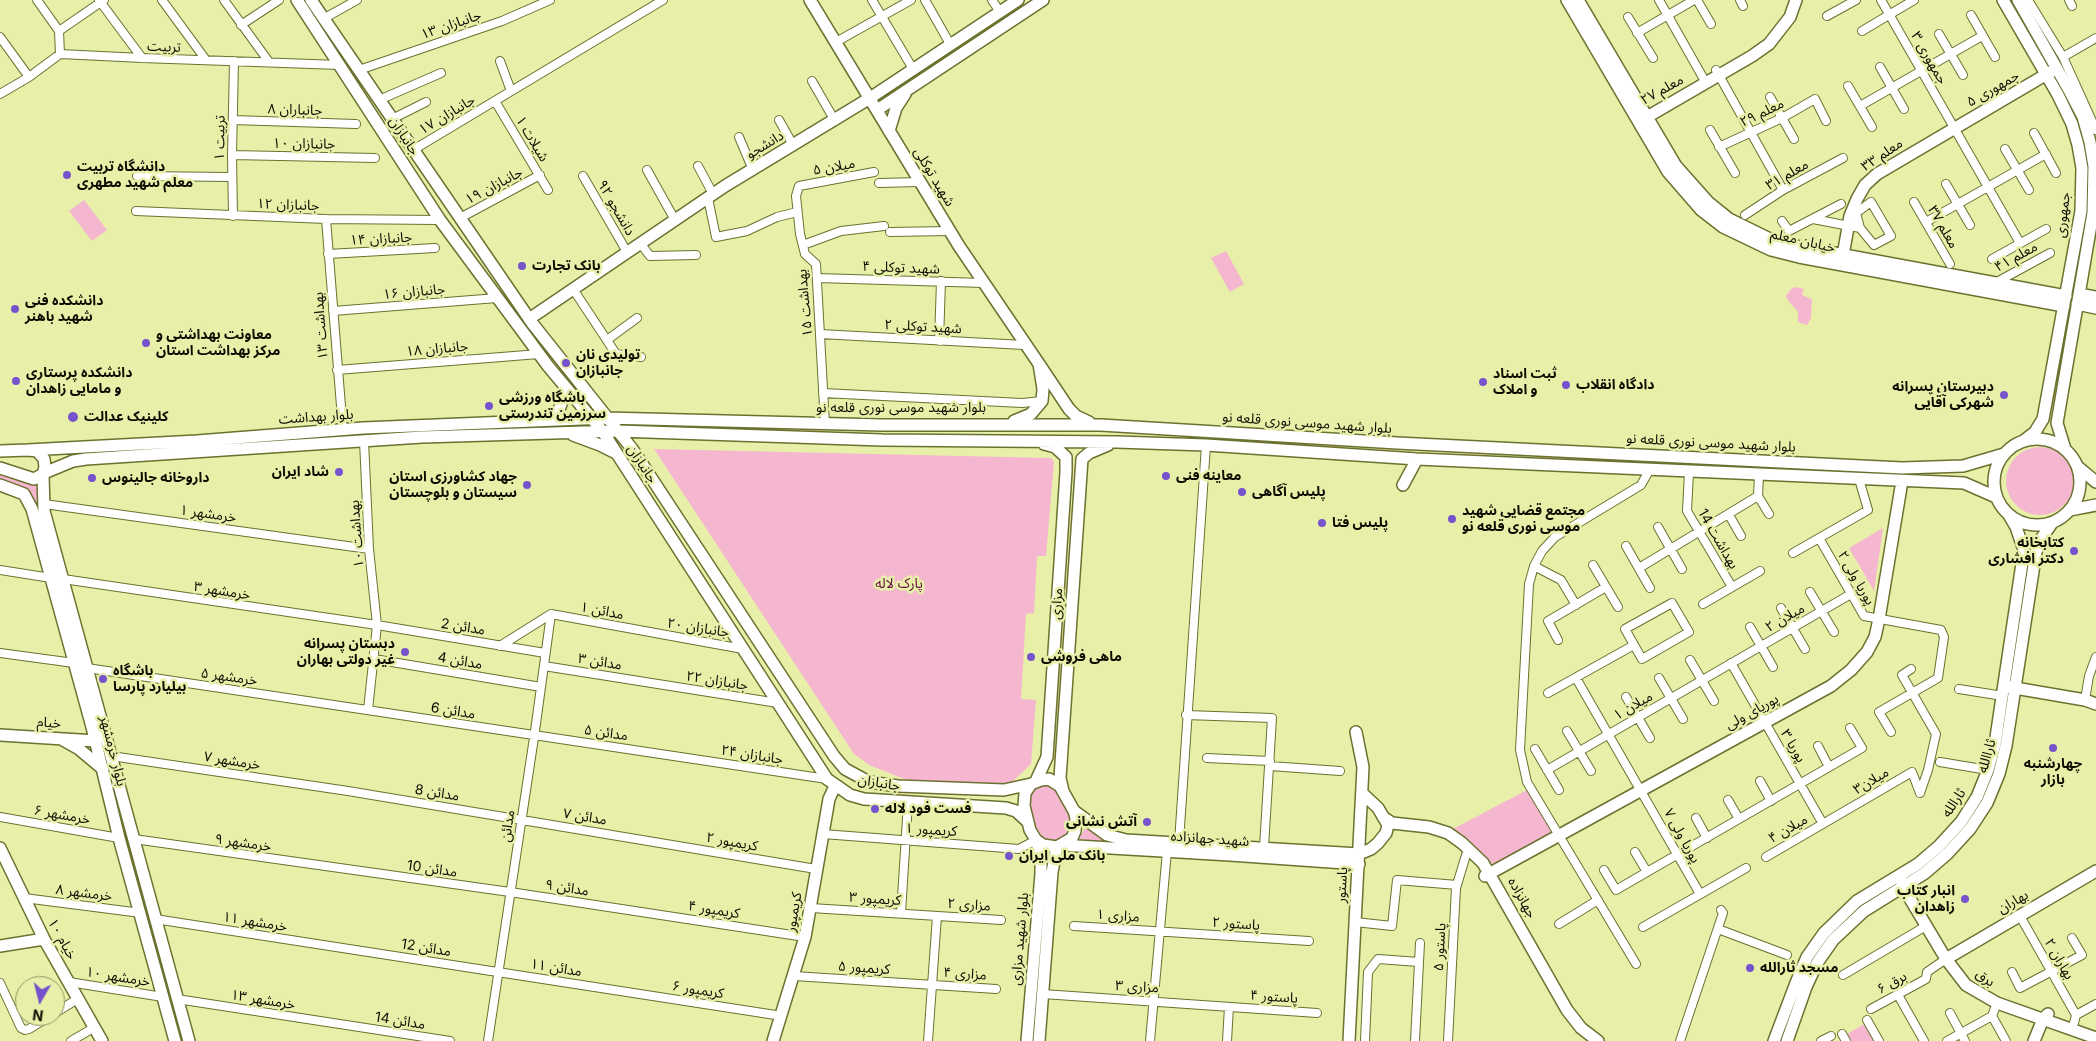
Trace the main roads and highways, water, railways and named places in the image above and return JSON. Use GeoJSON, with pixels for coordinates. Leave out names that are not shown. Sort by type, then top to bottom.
{"type":"FeatureCollection","features":[{"type":"Feature","properties":{"kind":"main road","name":"جانبازان"},"geometry":{"type":"LineString","coordinates":[[297,0],[440,220],[566,390],[603,432],[831,783],[864,799],[1006,808],[1016,811],[1028,822]]}},
{"type":"Feature","properties":{"kind":"main road","name":"جانبازان"},"geometry":{"type":"LineString","coordinates":[[311,0],[529,319],[633,450],[834,756],[845,768],[869,782],[884,785],[1004,790],[1033,783]]}},
{"type":"Feature","properties":{"kind":"main road","name":"شهید توکلی"},"geometry":{"type":"LineString","coordinates":[[810,0],[919,182],[1024,345],[1076,416],[1084,421],[1101,425]]}},
{"type":"Feature","properties":{"kind":"main road","name":"دانشجو"},"geometry":{"type":"LineString","coordinates":[[529,319],[711,196],[835,121],[1018,0]]}},
{"type":"Feature","properties":{"kind":"main road"},"geometry":{"type":"LineString","coordinates":[[877,110],[1043,0]]}},
{"type":"Feature","properties":{"kind":"main road","name":"خیابان معلم"},"geometry":{"type":"LineString","coordinates":[[1567,0],[1642,116]]}},
{"type":"Feature","properties":{"kind":"main road","name":"خیابان معلم"},"geometry":{"type":"LineString","coordinates":[[1578,0],[1642,116],[1668,172],[1701,210],[1724,227],[1771,250],[1995,283],[2065,301]]}},
{"type":"Feature","properties":{"kind":"main road"},"geometry":{"type":"LineString","coordinates":[[1717,73],[1764,39],[1784,14],[1790,0]]}},
{"type":"Feature","properties":{"kind":"main road"},"geometry":{"type":"LineString","coordinates":[[1717,73],[1769,44],[1790,17],[1796,0]]}},
{"type":"Feature","properties":{"kind":"main road","name":"جمهوری"},"geometry":{"type":"LineString","coordinates":[[2003,0],[2072,124],[2082,168],[2080,211],[2043,420],[2035,432],[2022,442]]}},
{"type":"Feature","properties":{"kind":"main road","name":"جمهوری"},"geometry":{"type":"LineString","coordinates":[[2018,0],[2042,33],[2057,68],[2083,117],[2094,166],[2093,213],[2057,423],[2065,449]]}},
{"type":"Feature","properties":{"kind":"main road","name":"جمهوری ۵"},"geometry":{"type":"LineString","coordinates":[[1954,128],[2057,68]]}},
{"type":"Feature","properties":{"kind":"main road","name":"معلم ۲۷"},"geometry":{"type":"LineString","coordinates":[[1642,116],[1717,73]]}},
{"type":"Feature","properties":{"kind":"main road"},"geometry":{"type":"LineString","coordinates":[[889,131],[896,108],[909,89]]}},
{"type":"Feature","properties":{"kind":"main road","name":"معلم ۳۳"},"geometry":{"type":"LineString","coordinates":[[1842,260],[1848,227],[1857,199],[1865,185],[1877,174],[1954,128]]}},
{"type":"Feature","properties":{"kind":"main road","name":"خیابان معلم"},"geometry":{"type":"LineString","coordinates":[[1842,260],[2065,301]]}},
{"type":"Feature","properties":{"kind":"main road"},"geometry":{"type":"LineString","coordinates":[[480,273],[492,265]]}},
{"type":"Feature","properties":{"kind":"main road"},"geometry":{"type":"LineString","coordinates":[[2078,299],[2096,297]]}},
{"type":"Feature","properties":{"kind":"main road"},"geometry":{"type":"LineString","coordinates":[[2078,299],[2096,308]]}},
{"type":"Feature","properties":{"kind":"main road"},"geometry":{"type":"LineString","coordinates":[[1001,424],[1020,420],[1031,414],[1042,401],[1043,389],[1039,364]]}},
{"type":"Feature","properties":{"kind":"main road"},"geometry":{"type":"LineString","coordinates":[[539,420],[555,414],[559,410],[566,390]]}},
{"type":"Feature","properties":{"kind":"main road","name":"بلوار بهداشت"},"geometry":{"type":"LineString","coordinates":[[0,451],[197,441],[363,428],[606,418]]}},
{"type":"Feature","properties":{"kind":"main road","name":"بلوار شهید موسی نوری قلعه نو"},"geometry":{"type":"LineString","coordinates":[[606,418],[882,425],[1101,425],[1397,444],[1902,468],[1963,466],[2004,454]]}},
{"type":"Feature","properties":{"kind":"main road"},"geometry":{"type":"LineString","coordinates":[[882,425],[882,440]]}},
{"type":"Feature","properties":{"kind":"main road"},"geometry":{"type":"LineString","coordinates":[[363,428],[364,441]]}},
{"type":"Feature","properties":{"kind":"main road","name":"بلوار بهداشت"},"geometry":{"type":"LineString","coordinates":[[43,474],[73,461],[86,459],[364,441],[618,431]]}},
{"type":"Feature","properties":{"kind":"main road","name":"بلوار شهید موسی نوری قلعه نو"},"geometry":{"type":"LineString","coordinates":[[618,431],[882,440],[1117,442],[1206,445],[1417,460],[1964,483],[1996,497]]}},
{"type":"Feature","properties":{"kind":"main road"},"geometry":{"type":"LineString","coordinates":[[633,450],[644,431]]}},
{"type":"Feature","properties":{"kind":"main road"},"geometry":{"type":"LineString","coordinates":[[564,432],[600,445],[618,455]]}},
{"type":"Feature","properties":{"kind":"main road"},"geometry":{"type":"LineString","coordinates":[[2096,482],[2078,467],[2065,449],[2055,443],[2033,439],[2012,447],[2004,454],[1994,475],[1996,497],[2001,507],[2009,515],[2029,525],[2052,523],[2070,510],[2096,505]]}},
{"type":"Feature","properties":{"kind":"main road"},"geometry":{"type":"LineString","coordinates":[[1038,441],[1055,448],[1066,457]]}},
{"type":"Feature","properties":{"kind":"main road"},"geometry":{"type":"LineString","coordinates":[[1066,457],[1073,455],[1082,459],[1101,447],[1117,442]]}},
{"type":"Feature","properties":{"kind":"main road","name":"بلوار خرمشهر"},"geometry":{"type":"LineString","coordinates":[[28,450],[37,451],[42,455],[45,463],[43,474],[44,511],[189,1041]]}},
{"type":"Feature","properties":{"kind":"main road"},"geometry":{"type":"LineString","coordinates":[[1033,783],[1049,779],[1056,782],[1074,811],[1076,824],[1072,838],[1058,846],[1043,845],[1036,840],[1030,830],[1024,798],[1047,758],[1066,457]]}},
{"type":"Feature","properties":{"kind":"main road","name":"مزاری"},"geometry":{"type":"LineString","coordinates":[[1063,791],[1060,778],[1082,459]]}},
{"type":"Feature","properties":{"kind":"main road"},"geometry":{"type":"LineString","coordinates":[[1403,485],[1417,460]]}},
{"type":"Feature","properties":{"kind":"main road"},"geometry":{"type":"LineString","coordinates":[[1963,466],[1966,469],[1967,475],[1964,483]]}},
{"type":"Feature","properties":{"kind":"main road"},"geometry":{"type":"LineString","coordinates":[[2070,510],[2080,490],[2078,467]]}},
{"type":"Feature","properties":{"kind":"main road"},"geometry":{"type":"LineString","coordinates":[[0,468],[31,478],[43,474]]}},
{"type":"Feature","properties":{"kind":"main road","name":"پوریای ولی"},"geometry":{"type":"LineString","coordinates":[[1488,874],[1832,686],[1851,670],[1867,652],[1875,636],[1880,619],[1902,481]]}},
{"type":"Feature","properties":{"kind":"main road","name":"بلوار خرمشهر"},"geometry":{"type":"LineString","coordinates":[[0,485],[24,494],[29,501],[96,741],[175,1041]]}},
{"type":"Feature","properties":{"kind":"main road","name":"ثارالله"},"geometry":{"type":"LineString","coordinates":[[1774,1041],[1807,957],[1824,933],[1857,902],[1904,882],[1918,864],[1961,822],[1977,797],[1988,770],[2008,690],[2024,550],[2016,527],[2009,515]]}},
{"type":"Feature","properties":{"kind":"main road","name":"ثاراالله"},"geometry":{"type":"LineString","coordinates":[[1787,1041],[1806,987],[1817,963],[1833,940],[1864,911],[1904,882],[1925,873],[1947,854],[1970,829],[1987,803],[1999,774],[2006,746],[2008,690],[2036,552],[2041,539],[2052,523]]}},
{"type":"Feature","properties":{"kind":"main road"},"geometry":{"type":"LineString","coordinates":[[51,578],[63,579]]}},
{"type":"Feature","properties":{"kind":"main road"},"geometry":{"type":"LineString","coordinates":[[2008,690],[2084,700],[2096,704]]}},
{"type":"Feature","properties":{"kind":"main road","name":"پاستور"},"geometry":{"type":"LineString","coordinates":[[1349,1041],[1363,767],[1356,732]]}},
{"type":"Feature","properties":{"kind":"main road","name":"خیام"},"geometry":{"type":"LineString","coordinates":[[0,735],[96,741]]}},
{"type":"Feature","properties":{"kind":"main road"},"geometry":{"type":"LineString","coordinates":[[62,739],[79,749],[103,769]]}},
{"type":"Feature","properties":{"kind":"main road","name":"کریمپور"},"geometry":{"type":"LineString","coordinates":[[773,1041],[805,937],[831,783]]}},
{"type":"Feature","properties":{"kind":"main road"},"geometry":{"type":"LineString","coordinates":[[1359,859],[1386,833],[1388,825],[1378,808],[1362,793]]}},
{"type":"Feature","properties":{"kind":"main road","name":"شهید جهانزاده"},"geometry":{"type":"LineString","coordinates":[[1074,811],[1100,830],[1126,840],[1359,859]]}},
{"type":"Feature","properties":{"kind":"main road","name":"جهانزاده"},"geometry":{"type":"LineString","coordinates":[[1383,817],[1392,823],[1429,827],[1448,833],[1474,853],[1566,1010],[1581,1028],[1598,1041]]}},
{"type":"Feature","properties":{"kind":"main road","name":"جهانزاده"},"geometry":{"type":"LineString","coordinates":[[1386,833],[1404,831],[1431,834],[1450,842],[1488,874],[1561,1013],[1577,1033],[1587,1041]]}},
{"type":"Feature","properties":{"kind":"main road","name":"بلوار شهید مزاری"},"geometry":{"type":"LineString","coordinates":[[1027,1041],[1041,874],[1041,856],[1036,840]]}},
{"type":"Feature","properties":{"kind":"main road","name":"شهید جهانزاده"},"geometry":{"type":"LineString","coordinates":[[1058,846],[1171,845],[1264,847],[1359,859]]}},
{"type":"Feature","properties":{"kind":"main road","name":"بلوار شهید مزاری"},"geometry":{"type":"LineString","coordinates":[[1039,1041],[1052,872],[1058,846]]}},
{"type":"Feature","properties":{"kind":"main road","name":"خیام ۱۰"},"geometry":{"type":"LineString","coordinates":[[0,848],[44,939],[102,1041]]}},
{"type":"Feature","properties":{"kind":"main road","name":"بهاران"},"geometry":{"type":"LineString","coordinates":[[1949,958],[2096,872]]}},
{"type":"Feature","properties":{"kind":"main road","name":"برق"},"geometry":{"type":"LineString","coordinates":[[1904,882],[1926,926],[1949,958],[1980,988],[2096,1038]]}},
{"type":"Feature","properties":{"kind":"main road","name":"برق"},"geometry":{"type":"LineString","coordinates":[[1904,882],[1966,985],[1997,1003],[2046,1018],[2075,1019],[2096,1031]]}},
{"type":"Feature","properties":{"kind":"main road"},"geometry":{"type":"LineString","coordinates":[[0,946],[44,939]]}},
{"type":"Feature","properties":{"kind":"main road"},"geometry":{"type":"LineString","coordinates":[[151,953],[164,952]]}},
{"type":"Feature","properties":{"kind":"main road"},"geometry":{"type":"LineString","coordinates":[[2034,1041],[2046,1018]]}},
{"type":"Feature","properties":{"kind":"main road"},"geometry":{"type":"LineString","coordinates":[[2041,1041],[2046,1018]]}},
{"type":"Feature","properties":{"kind":"place","name":"دانشگاه تربیت معلم شهید مطهری"},"geometry":{"type":"Point","coordinates":[67,175]}},
{"type":"Feature","properties":{"kind":"place","name":"بانک تجارت"},"geometry":{"type":"Point","coordinates":[522,266]}},
{"type":"Feature","properties":{"kind":"place","name":"دانشکده فنی شهید باهنر"},"geometry":{"type":"Point","coordinates":[15,309]}},
{"type":"Feature","properties":{"kind":"place","name":"معاونت بهداشتی و مرکز بهداشت استان"},"geometry":{"type":"Point","coordinates":[146,343]}},
{"type":"Feature","properties":{"kind":"place","name":"تولیدی نان جانبازان"},"geometry":{"type":"Point","coordinates":[566,363]}},
{"type":"Feature","properties":{"kind":"place","name":"دانشکده پرستاری و مامایی زاهدان"},"geometry":{"type":"Point","coordinates":[16,381]}},
{"type":"Feature","properties":{"kind":"place","name":"ثبت اسناد و املاک"},"geometry":{"type":"Point","coordinates":[1483,382]}},
{"type":"Feature","properties":{"kind":"place","name":"دادگاه انقلاب"},"geometry":{"type":"Point","coordinates":[1566,385]}},
{"type":"Feature","properties":{"kind":"place","name":"دبیرستان پسرانه شهرکی آقایی"},"geometry":{"type":"Point","coordinates":[2004,395]}},
{"type":"Feature","properties":{"kind":"place","name":"باشگاه ورزشی سرزمین تندرستی"},"geometry":{"type":"Point","coordinates":[489,406]}},
{"type":"Feature","properties":{"kind":"place","name":"کلینیک عدالت"},"geometry":{"type":"Point","coordinates":[73,417]}},
{"type":"Feature","properties":{"kind":"place","name":"شاد ایران"},"geometry":{"type":"Point","coordinates":[339,472]}},
{"type":"Feature","properties":{"kind":"place","name":"معاینه فنی"},"geometry":{"type":"Point","coordinates":[1166,476]}},
{"type":"Feature","properties":{"kind":"place","name":"داروخانه جالینوس"},"geometry":{"type":"Point","coordinates":[92,478]}},
{"type":"Feature","properties":{"kind":"place","name":"جهاد کشاورزی استان سیستان و بلوچستان"},"geometry":{"type":"Point","coordinates":[527,485]}},
{"type":"Feature","properties":{"kind":"place","name":"پلیس آگاهی"},"geometry":{"type":"Point","coordinates":[1242,492]}},
{"type":"Feature","properties":{"kind":"place","name":"مجتمع قضایی شهید موسی نوری قلعه نو"},"geometry":{"type":"Point","coordinates":[1452,519]}},
{"type":"Feature","properties":{"kind":"place","name":"پلیس فتا"},"geometry":{"type":"Point","coordinates":[1322,523]}},
{"type":"Feature","properties":{"kind":"place","name":"کتابخانه دکتر افشاری"},"geometry":{"type":"Point","coordinates":[2074,551]}},
{"type":"Feature","properties":{"kind":"place","name":"دبستان پسرانه غیر دولتی بهاران"},"geometry":{"type":"Point","coordinates":[405,652]}},
{"type":"Feature","properties":{"kind":"place","name":"ماهی فروشی"},"geometry":{"type":"Point","coordinates":[1031,657]}},
{"type":"Feature","properties":{"kind":"place","name":"باشگاه بیلیارد پارسا"},"geometry":{"type":"Point","coordinates":[103,679]}},
{"type":"Feature","properties":{"kind":"place","name":"چهارشنبه بازار"},"geometry":{"type":"Point","coordinates":[2053,748]}},
{"type":"Feature","properties":{"kind":"place","name":"فست فود لاله"},"geometry":{"type":"Point","coordinates":[875,809]}},
{"type":"Feature","properties":{"kind":"place","name":"آتش نشانی"},"geometry":{"type":"Point","coordinates":[1147,822]}},
{"type":"Feature","properties":{"kind":"place","name":"بانک ملی ایران"},"geometry":{"type":"Point","coordinates":[1009,856]}},
{"type":"Feature","properties":{"kind":"place","name":"انبار کتاب زاهدان"},"geometry":{"type":"Point","coordinates":[1965,899]}},
{"type":"Feature","properties":{"kind":"place","name":"مسجد ثارالله"},"geometry":{"type":"Point","coordinates":[1750,968]}},
{"type":"Feature","properties":{"kind":"park label","name":"پارک لاله"},"geometry":{"type":"Point","coordinates":[899,584]}}]}
